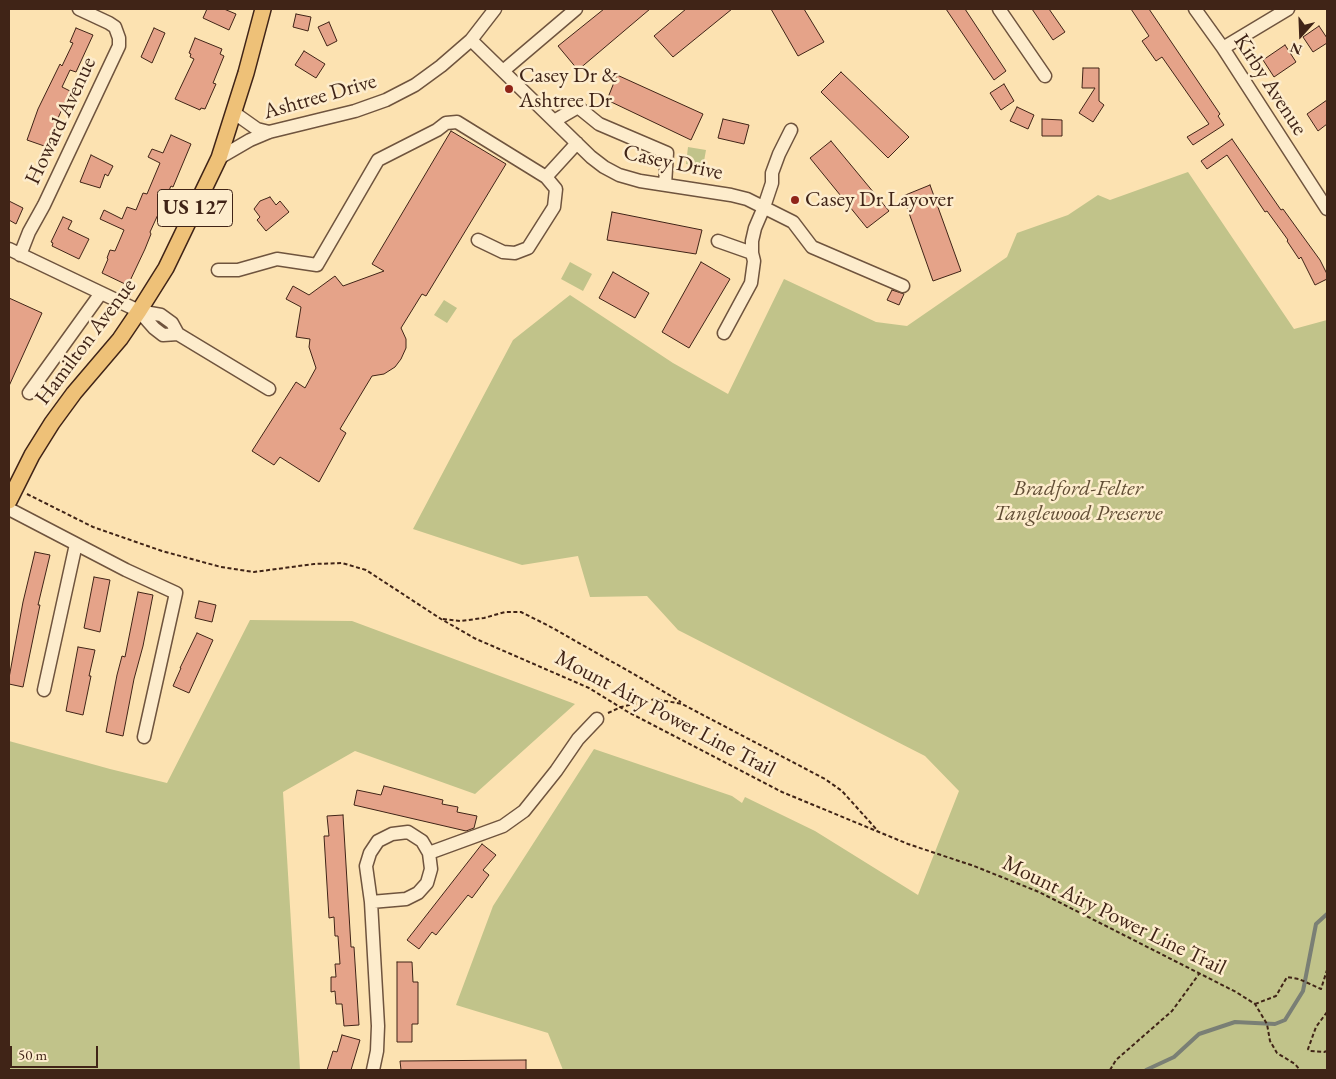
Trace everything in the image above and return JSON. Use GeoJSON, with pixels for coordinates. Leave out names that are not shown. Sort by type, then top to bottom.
{"type":"FeatureCollection","features":[{"type":"Feature","properties":{"kind":"main road","name":"Hamilton Avenue"},"geometry":{"type":"LineString","coordinates":[[12,494],[32,455],[52,423],[74,393],[120,339],[140,311],[168,263],[219,158],[246,73],[263,9]]}},
{"type":"Feature","properties":{"kind":"street","name":"Howard Avenue"},"geometry":{"type":"LineString","coordinates":[[14,252],[29,232],[44,205],[119,46],[117,30],[109,22],[79,9]]}},
{"type":"Feature","properties":{"kind":"street","name":"Ashtree Drive"},"geometry":{"type":"LineString","coordinates":[[219,158],[250,140],[270,132],[346,114],[386,100],[415,85],[471,40],[495,9]]}},
{"type":"Feature","properties":{"kind":"street"},"geometry":{"type":"LineString","coordinates":[[503,71],[576,9]]}},
{"type":"Feature","properties":{"kind":"street"},"geometry":{"type":"LineString","coordinates":[[999,9],[1045,76]]}},
{"type":"Feature","properties":{"kind":"street","name":"Kirby Avenue"},"geometry":{"type":"LineString","coordinates":[[1195,9],[1223,48],[1327,208]]}},
{"type":"Feature","properties":{"kind":"street"},"geometry":{"type":"LineString","coordinates":[[1223,48],[1288,9]]}},
{"type":"Feature","properties":{"kind":"street","name":"Casey Drive"},"geometry":{"type":"LineString","coordinates":[[471,40],[604,167],[619,175],[640,181],[731,195],[764,207],[794,222],[812,247],[903,286]]}},
{"type":"Feature","properties":{"kind":"street"},"geometry":{"type":"LineString","coordinates":[[554,120],[578,107],[599,124],[667,153],[665,185]]}},
{"type":"Feature","properties":{"kind":"street"},"geometry":{"type":"LineString","coordinates":[[233,112],[257,129],[270,132]]}},
{"type":"Feature","properties":{"kind":"street"},"geometry":{"type":"LineString","coordinates":[[218,270],[238,270],[277,259],[316,265],[378,160],[437,130],[446,123],[457,122],[546,177],[556,189],[554,207],[528,248],[515,253],[503,252],[478,240]]}},
{"type":"Feature","properties":{"kind":"street"},"geometry":{"type":"LineString","coordinates":[[724,333],[751,283],[754,261],[752,241],[755,228],[772,184],[772,173],[791,130]]}},
{"type":"Feature","properties":{"kind":"street"},"geometry":{"type":"LineString","coordinates":[[546,177],[577,143]]}},
{"type":"Feature","properties":{"kind":"street"},"geometry":{"type":"LineString","coordinates":[[718,241],[752,253]]}},
{"type":"Feature","properties":{"kind":"street"},"geometry":{"type":"LineString","coordinates":[[14,252],[140,311],[161,315],[172,323],[178,334],[270,389]]}},
{"type":"Feature","properties":{"kind":"street"},"geometry":{"type":"LineString","coordinates":[[29,393],[101,293]]}},
{"type":"Feature","properties":{"kind":"street"},"geometry":{"type":"LineString","coordinates":[[9,509],[176,593],[144,737]]}},
{"type":"Feature","properties":{"kind":"street"},"geometry":{"type":"LineString","coordinates":[[44,690],[76,544]]}},
{"type":"Feature","properties":{"kind":"street"},"geometry":{"type":"LineString","coordinates":[[430,853],[503,826],[524,811],[556,771],[578,739],[597,719]]}},
{"type":"Feature","properties":{"kind":"street"},"geometry":{"type":"LineString","coordinates":[[371,902],[406,899],[418,893],[427,884],[431,868],[430,853],[422,841],[408,832],[392,834],[378,842],[370,853],[366,866],[371,902],[378,1026],[377,1052],[373,1070]]}},
{"type":"Feature","properties":{"kind":"path","name":"Mount Airy Power Line Trail"},"geometry":{"type":"LineString","coordinates":[[12,494],[94,527],[162,551],[221,566],[254,572],[314,564],[342,563],[366,570],[397,588],[441,619],[474,638],[589,688],[621,707],[782,792],[908,844],[974,866],[1039,892],[1236,992],[1255,1004],[1268,1024],[1270,1041],[1277,1053],[1300,1070]]}},
{"type":"Feature","properties":{"kind":"path","name":"Mount Airy Power Line Trail"},"geometry":{"type":"LineString","coordinates":[[441,619],[460,621],[484,618],[505,612],[520,612],[549,626],[631,672],[677,699],[682,704],[825,779],[842,792],[879,832]]}},
{"type":"Feature","properties":{"kind":"path"},"geometry":{"type":"LineString","coordinates":[[597,719],[621,707],[655,699],[682,704]]}},
{"type":"Feature","properties":{"kind":"path"},"geometry":{"type":"LineString","coordinates":[[1255,1004],[1276,996],[1287,976],[1321,989],[1327,970]]}},
{"type":"Feature","properties":{"kind":"path"},"geometry":{"type":"LineString","coordinates":[[1110,1070],[1116,1060],[1172,1012],[1199,974]]}},
{"type":"Feature","properties":{"kind":"path"},"geometry":{"type":"LineString","coordinates":[[1327,1012],[1316,1028],[1308,1049],[1310,1051],[1327,1051]]}},
{"type":"Feature","properties":{"kind":"green space"},"geometry":{"type":"Polygon","coordinates":[[[688,147],[706,150],[703,167],[686,164],[688,147]]]}},
{"type":"Feature","properties":{"kind":"green space","name":"Bradford-Felter Tanglewood Preserve"},"geometry":{"type":"Polygon","coordinates":[[[1188,172],[1294,329],[1327,320],[1327,1070],[563,1070],[548,1033],[456,1005],[493,906],[594,749],[732,796],[742,803],[745,797],[815,831],[918,895],[959,791],[925,756],[678,630],[647,596],[590,597],[578,556],[522,565],[413,529],[513,340],[570,295],[673,363],[728,394],[784,279],[876,322],[907,326],[1007,257],[1017,233],[1068,215],[1098,195],[1110,200],[1188,172]]]}},
{"type":"Feature","properties":{"kind":"green space"},"geometry":{"type":"Polygon","coordinates":[[[570,262],[592,274],[583,291],[561,279],[570,262]]]}},
{"type":"Feature","properties":{"kind":"green space"},"geometry":{"type":"Polygon","coordinates":[[[444,300],[457,308],[447,323],[434,315],[444,300]]]}},
{"type":"Feature","properties":{"kind":"green space"},"geometry":{"type":"Polygon","coordinates":[[[250,620],[352,621],[575,704],[475,794],[355,751],[283,792],[300,1070],[9,1070],[9,741],[167,783],[250,620]]]}},
{"type":"Feature","properties":{"kind":"building"},"geometry":{"type":"Polygon","coordinates":[[[207,9],[224,9],[236,14],[229,30],[203,18],[207,9]]]}},
{"type":"Feature","properties":{"kind":"building"},"geometry":{"type":"Polygon","coordinates":[[[604,9],[650,9],[578,70],[558,46],[604,9]]]}},
{"type":"Feature","properties":{"kind":"building"},"geometry":{"type":"Polygon","coordinates":[[[686,9],[732,9],[673,57],[654,36],[686,9]]]}},
{"type":"Feature","properties":{"kind":"building"},"geometry":{"type":"Polygon","coordinates":[[[771,9],[804,9],[824,42],[798,56],[771,9]]]}},
{"type":"Feature","properties":{"kind":"building"},"geometry":{"type":"Polygon","coordinates":[[[946,9],[965,9],[1006,71],[994,80],[946,9]]]}},
{"type":"Feature","properties":{"kind":"building"},"geometry":{"type":"Polygon","coordinates":[[[1032,9],[1049,9],[1065,32],[1053,40],[1032,9]]]}},
{"type":"Feature","properties":{"kind":"building"},"geometry":{"type":"Polygon","coordinates":[[[1131,9],[1149,9],[1220,114],[1218,116],[1224,125],[1193,145],[1187,137],[1209,124],[1162,57],[1156,61],[1142,41],[1149,36],[1131,9]]]}},
{"type":"Feature","properties":{"kind":"building"},"geometry":{"type":"Polygon","coordinates":[[[296,14],[311,17],[308,31],[293,27],[296,14]]]}},
{"type":"Feature","properties":{"kind":"building"},"geometry":{"type":"Polygon","coordinates":[[[329,22],[337,41],[327,46],[318,27],[329,22]]]}},
{"type":"Feature","properties":{"kind":"building"},"geometry":{"type":"Polygon","coordinates":[[[1319,26],[1327,38],[1327,43],[1313,52],[1303,37],[1319,26]]]}},
{"type":"Feature","properties":{"kind":"building"},"geometry":{"type":"Polygon","coordinates":[[[76,28],[93,35],[76,72],[70,70],[62,87],[70,91],[51,134],[55,136],[50,148],[27,140],[38,109],[60,64],[62,66],[73,43],[70,42],[76,28]]]}},
{"type":"Feature","properties":{"kind":"building"},"geometry":{"type":"Polygon","coordinates":[[[154,28],[165,33],[152,63],[141,57],[154,28]]]}},
{"type":"Feature","properties":{"kind":"building"},"geometry":{"type":"Polygon","coordinates":[[[195,38],[222,49],[220,54],[224,56],[213,83],[216,84],[205,109],[201,108],[200,110],[175,99],[194,59],[190,57],[191,54],[189,53],[195,38]]]}},
{"type":"Feature","properties":{"kind":"building"},"geometry":{"type":"Polygon","coordinates":[[[1285,45],[1296,62],[1274,77],[1263,60],[1285,45]]]}},
{"type":"Feature","properties":{"kind":"building"},"geometry":{"type":"Polygon","coordinates":[[[304,51],[325,64],[316,78],[295,65],[304,51]]]}},
{"type":"Feature","properties":{"kind":"building"},"geometry":{"type":"Polygon","coordinates":[[[1083,68],[1099,68],[1099,101],[1104,105],[1093,122],[1079,113],[1095,88],[1082,88],[1083,68]]]}},
{"type":"Feature","properties":{"kind":"building"},"geometry":{"type":"Polygon","coordinates":[[[841,72],[909,137],[888,158],[821,92],[841,72]]]}},
{"type":"Feature","properties":{"kind":"building"},"geometry":{"type":"Polygon","coordinates":[[[617,75],[703,114],[691,140],[607,100],[617,75]]]}},
{"type":"Feature","properties":{"kind":"building"},"geometry":{"type":"Polygon","coordinates":[[[1004,84],[1014,101],[1001,110],[990,93],[1004,84]]]}},
{"type":"Feature","properties":{"kind":"building"},"geometry":{"type":"Polygon","coordinates":[[[1327,100],[1327,124],[1318,131],[1307,114],[1327,100]]]}},
{"type":"Feature","properties":{"kind":"building"},"geometry":{"type":"Polygon","coordinates":[[[1017,107],[1034,115],[1028,129],[1010,121],[1017,107]]]}},
{"type":"Feature","properties":{"kind":"building"},"geometry":{"type":"Polygon","coordinates":[[[723,119],[749,125],[744,144],[718,138],[723,119]]]}},
{"type":"Feature","properties":{"kind":"building"},"geometry":{"type":"Polygon","coordinates":[[[1042,119],[1062,120],[1062,136],[1042,136],[1042,119]]]}},
{"type":"Feature","properties":{"kind":"building"},"geometry":{"type":"Polygon","coordinates":[[[451,131],[506,164],[426,296],[422,294],[401,328],[406,339],[406,348],[401,359],[395,367],[384,374],[372,376],[340,429],[346,433],[319,482],[280,457],[274,465],[252,451],[296,382],[305,388],[316,368],[309,347],[310,339],[296,337],[301,307],[286,299],[293,286],[309,295],[335,276],[343,286],[384,271],[372,264],[451,131]]]}},
{"type":"Feature","properties":{"kind":"building"},"geometry":{"type":"Polygon","coordinates":[[[171,135],[191,144],[173,187],[171,186],[150,232],[151,234],[145,249],[128,285],[102,273],[110,250],[115,251],[124,230],[100,219],[104,210],[122,219],[127,207],[136,210],[143,193],[147,194],[160,163],[148,157],[152,149],[163,153],[171,135]]]}},
{"type":"Feature","properties":{"kind":"building"},"geometry":{"type":"Polygon","coordinates":[[[1232,139],[1281,210],[1283,209],[1320,260],[1327,274],[1327,279],[1315,285],[1301,257],[1299,259],[1288,240],[1267,211],[1265,212],[1227,155],[1207,169],[1201,161],[1232,139]]]}},
{"type":"Feature","properties":{"kind":"building"},"geometry":{"type":"Polygon","coordinates":[[[831,141],[889,211],[867,228],[810,158],[831,141]]]}},
{"type":"Feature","properties":{"kind":"building"},"geometry":{"type":"Polygon","coordinates":[[[91,155],[113,166],[108,176],[105,174],[100,188],[80,182],[91,155]]]}},
{"type":"Feature","properties":{"kind":"building"},"geometry":{"type":"Polygon","coordinates":[[[930,185],[961,271],[933,281],[903,196],[930,185]]]}},
{"type":"Feature","properties":{"kind":"building"},"geometry":{"type":"Polygon","coordinates":[[[270,197],[276,205],[280,201],[289,212],[266,231],[257,220],[260,217],[254,209],[260,201],[270,197]]]}},
{"type":"Feature","properties":{"kind":"building"},"geometry":{"type":"Polygon","coordinates":[[[9,201],[23,208],[16,224],[9,220],[9,201]]]}},
{"type":"Feature","properties":{"kind":"building"},"geometry":{"type":"Polygon","coordinates":[[[612,212],[702,230],[696,254],[607,240],[612,212]]]}},
{"type":"Feature","properties":{"kind":"building"},"geometry":{"type":"Polygon","coordinates":[[[63,217],[72,221],[68,229],[89,239],[79,259],[52,246],[53,243],[51,242],[63,217]]]}},
{"type":"Feature","properties":{"kind":"building"},"geometry":{"type":"Polygon","coordinates":[[[701,262],[730,279],[689,348],[662,332],[701,262]]]}},
{"type":"Feature","properties":{"kind":"building"},"geometry":{"type":"Polygon","coordinates":[[[613,272],[649,293],[635,318],[599,298],[613,272]]]}},
{"type":"Feature","properties":{"kind":"building"},"geometry":{"type":"Polygon","coordinates":[[[892,290],[904,294],[899,305],[887,300],[892,290]]]}},
{"type":"Feature","properties":{"kind":"building"},"geometry":{"type":"Polygon","coordinates":[[[9,298],[42,313],[9,386],[9,298]]]}},
{"type":"Feature","properties":{"kind":"building"},"geometry":{"type":"Polygon","coordinates":[[[35,552],[50,555],[38,605],[40,605],[23,687],[9,684],[9,678],[23,602],[35,552]]]}},
{"type":"Feature","properties":{"kind":"building"},"geometry":{"type":"Polygon","coordinates":[[[94,577],[110,580],[100,632],[84,628],[94,577]]]}},
{"type":"Feature","properties":{"kind":"building"},"geometry":{"type":"Polygon","coordinates":[[[138,592],[153,595],[123,736],[106,732],[117,675],[122,656],[125,657],[138,592]]]}},
{"type":"Feature","properties":{"kind":"building"},"geometry":{"type":"Polygon","coordinates":[[[199,601],[216,605],[212,622],[195,618],[199,601]]]}},
{"type":"Feature","properties":{"kind":"building"},"geometry":{"type":"Polygon","coordinates":[[[197,633],[213,640],[189,693],[173,686],[197,633]]]}},
{"type":"Feature","properties":{"kind":"building"},"geometry":{"type":"Polygon","coordinates":[[[78,647],[95,650],[83,715],[66,711],[78,647]]]}},
{"type":"Feature","properties":{"kind":"building"},"geometry":{"type":"Polygon","coordinates":[[[384,786],[443,800],[442,804],[458,807],[457,812],[477,816],[474,828],[466,831],[354,805],[357,790],[381,795],[384,786]]]}},
{"type":"Feature","properties":{"kind":"building"},"geometry":{"type":"Polygon","coordinates":[[[343,815],[351,947],[354,947],[359,1025],[344,1026],[342,1004],[336,1004],[335,991],[331,992],[331,977],[336,977],[335,964],[340,964],[338,936],[335,936],[334,917],[329,918],[324,836],[329,836],[327,816],[343,815]]]}},
{"type":"Feature","properties":{"kind":"building"},"geometry":{"type":"Polygon","coordinates":[[[482,844],[496,855],[483,870],[489,875],[472,898],[468,895],[436,935],[432,932],[419,949],[407,940],[482,844]]]}},
{"type":"Feature","properties":{"kind":"building"},"geometry":{"type":"Polygon","coordinates":[[[397,962],[412,962],[413,982],[418,982],[418,1024],[412,1024],[412,1042],[397,1042],[397,962]]]}},
{"type":"Feature","properties":{"kind":"building"},"geometry":{"type":"Polygon","coordinates":[[[342,1035],[360,1040],[351,1070],[327,1070],[333,1051],[337,1052],[342,1035]]]}},
{"type":"Feature","properties":{"kind":"building"},"geometry":{"type":"Polygon","coordinates":[[[526,1060],[526,1070],[401,1070],[400,1061],[526,1060]]]}},
{"type":"Feature","properties":{"kind":"waterway"},"geometry":{"type":"LineString","coordinates":[[1146,1070],[1174,1057],[1199,1034],[1235,1022],[1275,1024],[1285,1020],[1303,991],[1316,924],[1327,914]]}},
{"type":"Feature","properties":{"kind":"place","name":"Casey Dr & Ashtree Dr"},"geometry":{"type":"Point","coordinates":[509,89]}},
{"type":"Feature","properties":{"kind":"place","name":"Casey Dr Layover"},"geometry":{"type":"Point","coordinates":[795,200]}}]}
